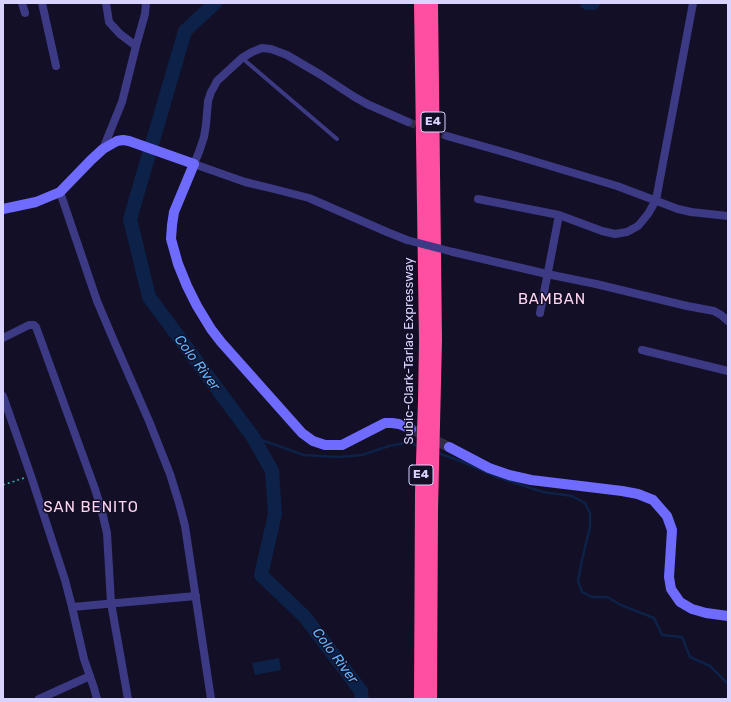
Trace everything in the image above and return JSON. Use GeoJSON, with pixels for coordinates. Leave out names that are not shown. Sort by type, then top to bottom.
{"type":"FeatureCollection","features":[{"type":"Feature","properties":{"kind":"highway","name":"Subic-Clark-Tarlac Expressway"},"geometry":{"type":"LineString","coordinates":[[420,3],[425,342],[421,492],[420,699]]}},
{"type":"Feature","properties":{"kind":"highway","name":"Subic-Clark-Tarlac Expressway"},"geometry":{"type":"LineString","coordinates":[[431,699],[432,509],[436,340],[432,3]]}},
{"type":"Feature","properties":{"kind":"street"},"geometry":{"type":"LineString","coordinates":[[22,3],[25,13]]}},
{"type":"Feature","properties":{"kind":"street"},"geometry":{"type":"LineString","coordinates":[[42,3],[56,66]]}},
{"type":"Feature","properties":{"kind":"street"},"geometry":{"type":"LineString","coordinates":[[106,3],[107,14],[110,22],[120,34],[136,46]]}},
{"type":"Feature","properties":{"kind":"street"},"geometry":{"type":"LineString","coordinates":[[103,149],[122,102],[145,14],[146,3]]}},
{"type":"Feature","properties":{"kind":"street"},"geometry":{"type":"LineString","coordinates":[[478,199],[559,215],[602,231],[615,234],[627,232],[638,226],[648,214],[656,200],[693,3]]}},
{"type":"Feature","properties":{"kind":"street"},"geometry":{"type":"LineString","coordinates":[[408,122],[367,104],[321,74],[287,55],[271,49],[262,48],[252,52],[242,58],[217,81],[210,92],[204,137],[200,152],[174,212],[171,239],[178,264],[187,286],[211,329],[302,433],[313,441],[325,445],[342,444],[385,423],[399,424],[411,429]]}},
{"type":"Feature","properties":{"kind":"street"},"geometry":{"type":"LineString","coordinates":[[447,136],[589,177],[678,209],[690,212],[728,216]]}},
{"type":"Feature","properties":{"kind":"street"},"geometry":{"type":"LineString","coordinates":[[3,209],[36,202],[60,192],[103,149],[117,141],[123,140],[245,182],[309,198],[407,240],[547,274],[714,311],[728,321]]}},
{"type":"Feature","properties":{"kind":"street"},"geometry":{"type":"LineString","coordinates":[[60,192],[97,301],[149,421],[170,474],[179,503],[185,526],[211,699]]}},
{"type":"Feature","properties":{"kind":"street"},"geometry":{"type":"LineString","coordinates":[[540,313],[559,215]]}},
{"type":"Feature","properties":{"kind":"street"},"geometry":{"type":"LineString","coordinates":[[3,338],[29,325],[34,325],[36,327],[95,489],[107,533],[112,603],[128,699]]}},
{"type":"Feature","properties":{"kind":"street"},"geometry":{"type":"LineString","coordinates":[[642,350],[728,372]]}},
{"type":"Feature","properties":{"kind":"street"},"geometry":{"type":"LineString","coordinates":[[3,396],[65,580],[84,659],[94,688],[96,699]]}},
{"type":"Feature","properties":{"kind":"street"},"geometry":{"type":"LineString","coordinates":[[449,447],[489,468],[509,475],[531,480],[622,491],[638,494],[653,500],[667,516],[672,530],[669,577],[671,589],[680,602],[692,608],[706,613],[728,616]]}},
{"type":"Feature","properties":{"kind":"street"},"geometry":{"type":"LineString","coordinates":[[72,607],[196,596]]}},
{"type":"Feature","properties":{"kind":"street"},"geometry":{"type":"LineString","coordinates":[[39,699],[90,676]]}},
{"type":"Feature","properties":{"kind":"lane"},"geometry":{"type":"LineString","coordinates":[[242,58],[337,139]]}},
{"type":"Feature","properties":{"kind":"path"},"geometry":{"type":"LineString","coordinates":[[3,485],[31,476]]}},
{"type":"Feature","properties":{"kind":"water"},"geometry":{"type":"Polygon","coordinates":[[[279,658],[281,670],[255,675],[252,663],[279,658]]]}},
{"type":"Feature","properties":{"kind":"waterway","name":"Colo River"},"geometry":{"type":"LineString","coordinates":[[215,3],[185,31],[130,219],[149,297],[253,437],[272,471],[275,514],[261,575],[305,617],[361,691],[362,699]]}},
{"type":"Feature","properties":{"kind":"waterway","name":"Colo River"},"geometry":{"type":"LineString","coordinates":[[587,3],[593,3]]}},
{"type":"Feature","properties":{"kind":"waterway"},"geometry":{"type":"LineString","coordinates":[[253,437],[304,455],[338,457],[362,455],[389,446],[409,442],[418,446]]}},
{"type":"Feature","properties":{"kind":"waterway"},"geometry":{"type":"LineString","coordinates":[[438,453],[497,477],[543,492],[572,496],[585,503],[590,513],[590,527],[578,581],[582,592],[592,597],[607,597],[621,605],[654,618],[662,635],[682,637],[690,657],[710,666],[728,684]]}},
{"type":"Feature","properties":{"kind":"tunnel"},"geometry":{"type":"LineString","coordinates":[[408,122],[447,136]]}},
{"type":"Feature","properties":{"kind":"tunnel"},"geometry":{"type":"LineString","coordinates":[[411,429],[449,447]]}},
{"type":"Feature","properties":{"kind":"district","name":"BAMBAN"},"geometry":{"type":"Point","coordinates":[552,300]}},
{"type":"Feature","properties":{"kind":"district","name":"SAN BENITO"},"geometry":{"type":"Point","coordinates":[91,508]}}]}
